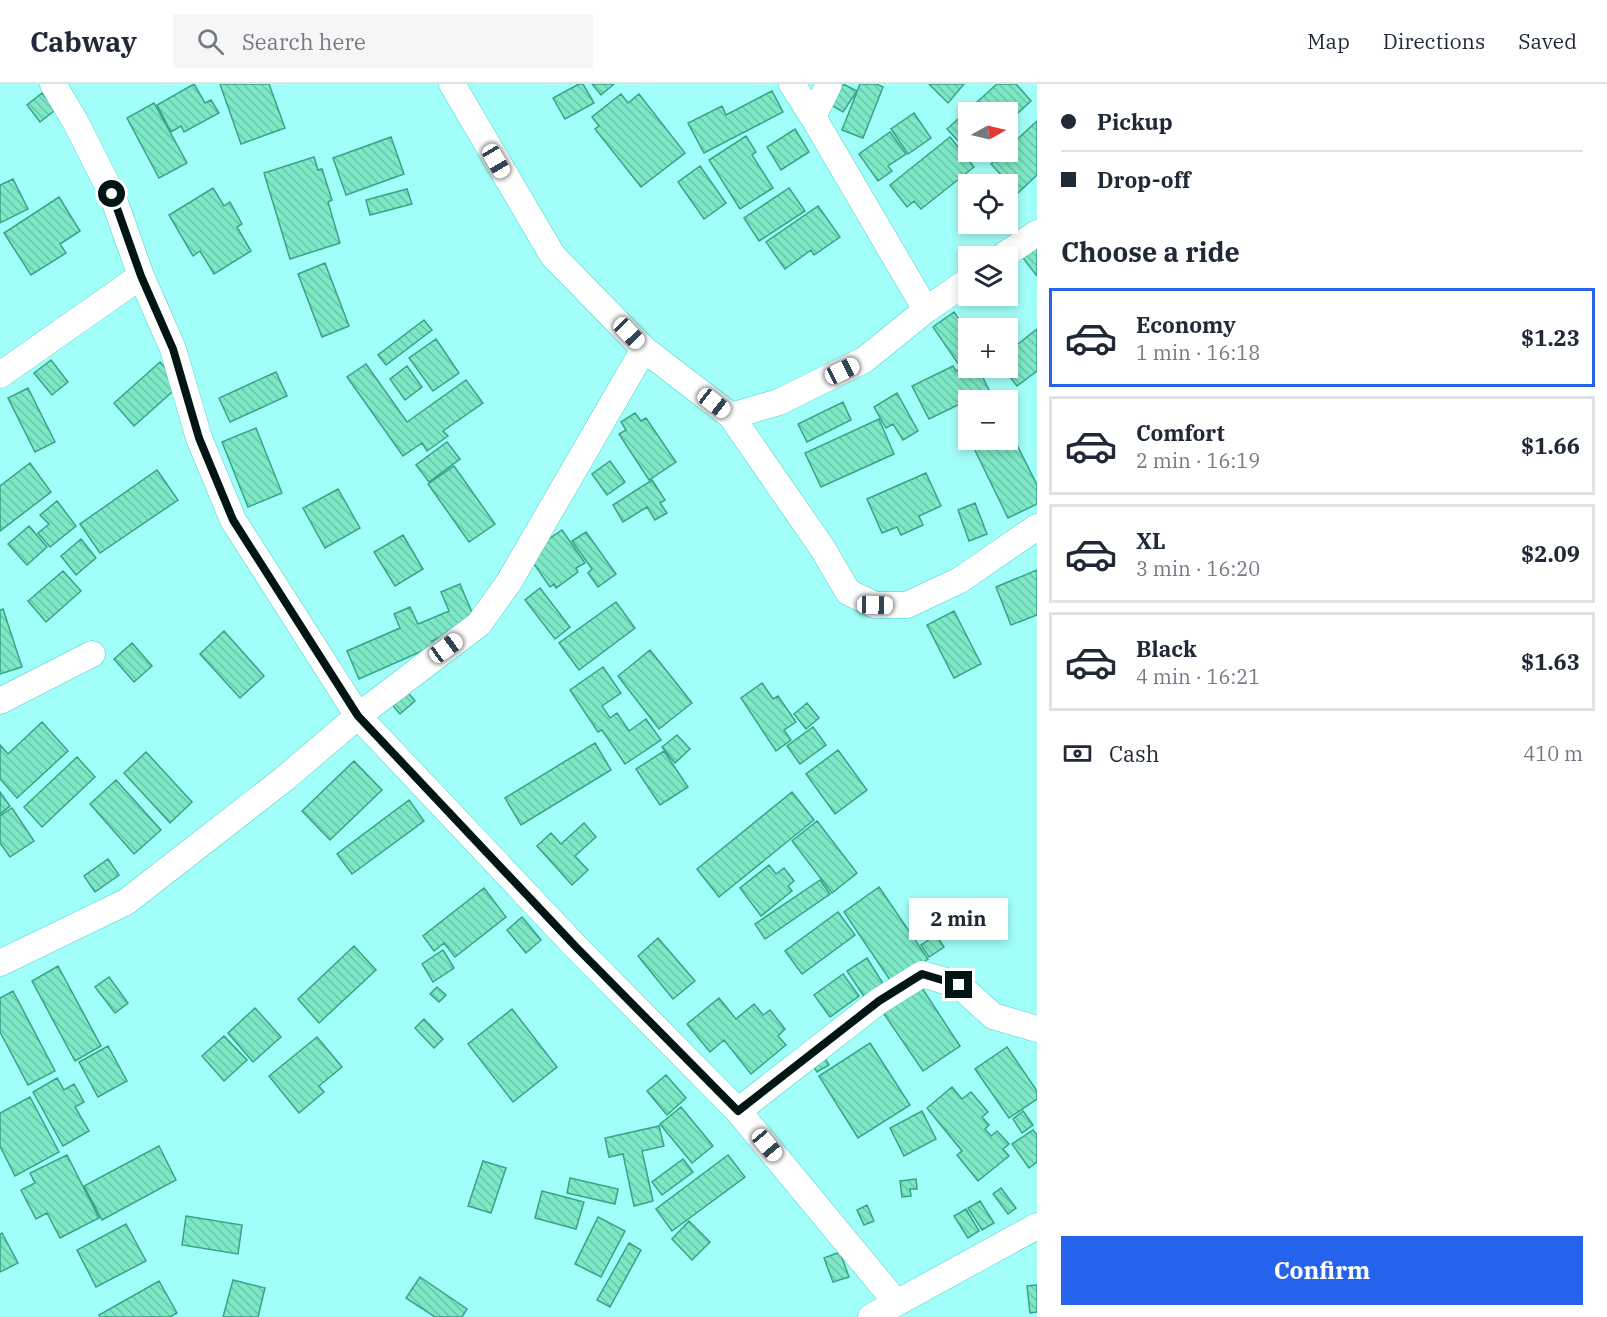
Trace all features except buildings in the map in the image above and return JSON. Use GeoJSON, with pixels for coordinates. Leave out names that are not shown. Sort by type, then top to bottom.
{"type":"FeatureCollection","features":[{"type":"Feature","properties":{"kind":"street"},"geometry":{"type":"LineString","coordinates":[[53,84],[75,121],[112,194],[141,276],[173,349],[199,438],[233,520],[358,716],[576,947],[738,1111],[896,1302]]}},
{"type":"Feature","properties":{"kind":"street"},"geometry":{"type":"LineString","coordinates":[[452,84],[553,256],[644,349],[731,416],[823,549],[848,592],[875,605],[907,605],[960,580],[1037,527]]}},
{"type":"Feature","properties":{"kind":"street"},"geometry":{"type":"LineString","coordinates":[[792,84],[926,310]]}},
{"type":"Feature","properties":{"kind":"street"},"geometry":{"type":"LineString","coordinates":[[813,117],[829,84]]}},
{"type":"Feature","properties":{"kind":"street"},"geometry":{"type":"LineString","coordinates":[[1018,246],[1037,233]]}},
{"type":"Feature","properties":{"kind":"street"},"geometry":{"type":"LineString","coordinates":[[0,375],[141,276]]}},
{"type":"Feature","properties":{"kind":"street"},"geometry":{"type":"LineString","coordinates":[[731,416],[779,402],[864,360],[926,310],[958,288]]}},
{"type":"Feature","properties":{"kind":"street"},"geometry":{"type":"LineString","coordinates":[[0,963],[126,902],[284,779],[358,716],[479,624],[509,582],[644,349]]}},
{"type":"Feature","properties":{"kind":"street"},"geometry":{"type":"LineString","coordinates":[[0,701],[92,654]]}},
{"type":"Feature","properties":{"kind":"street"},"geometry":{"type":"LineString","coordinates":[[738,1111],[879,1001],[922,974],[959,985],[993,1016],[1037,1029]]}},
{"type":"Feature","properties":{"kind":"street"},"geometry":{"type":"LineString","coordinates":[[871,1317],[1037,1226]]}},
{"type":"Feature","properties":{"kind":"route"},"geometry":{"type":"LineString","coordinates":[[112,194],[141,276],[173,349],[199,438],[233,520],[358,716],[576,947],[738,1111],[879,1001],[922,974],[959,985]]}}]}
